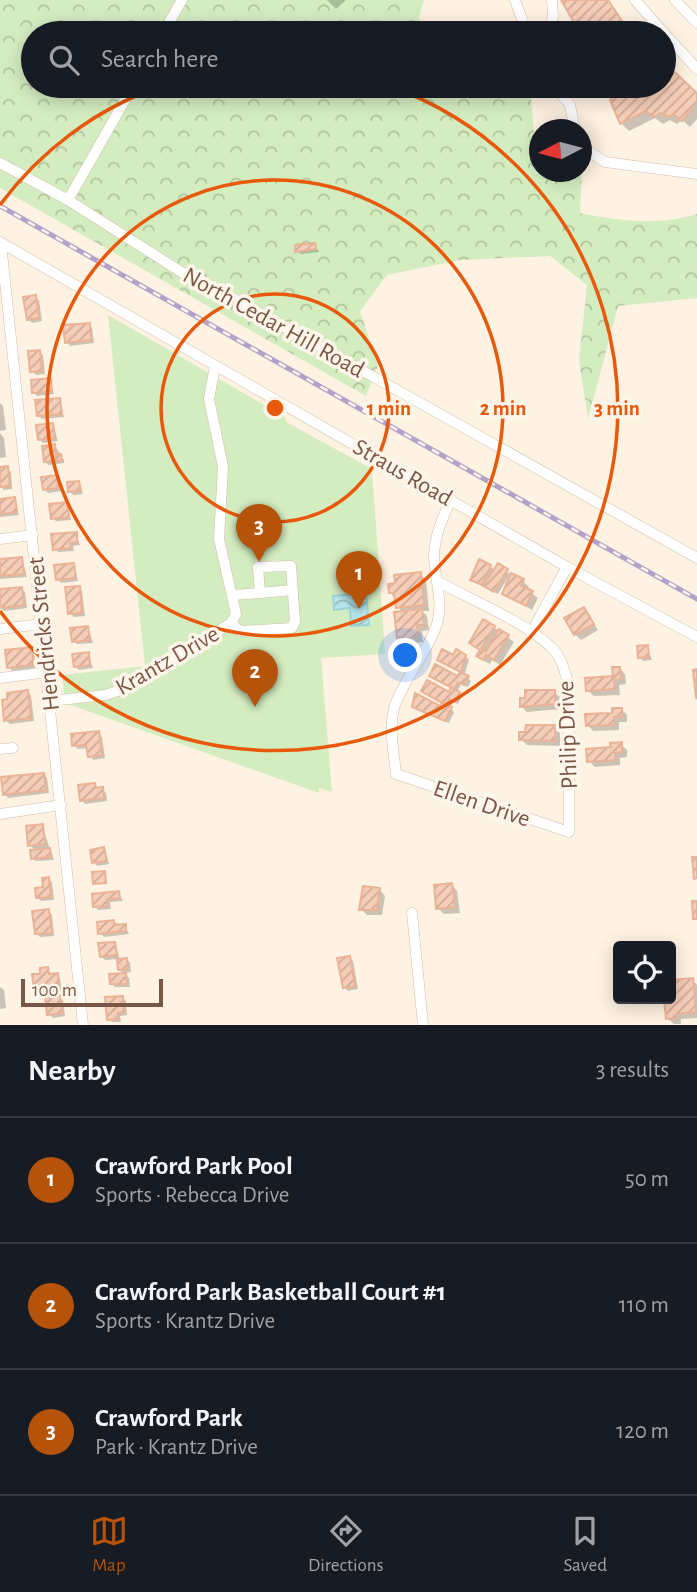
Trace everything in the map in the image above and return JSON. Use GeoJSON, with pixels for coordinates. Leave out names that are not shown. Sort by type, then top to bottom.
{"type":"FeatureCollection","features":[{"type":"Feature","properties":{"kind":"street"},"geometry":{"type":"LineString","coordinates":[[170,21],[181,0]]}},
{"type":"Feature","properties":{"kind":"street"},"geometry":{"type":"LineString","coordinates":[[515,0],[524,21]]}},
{"type":"Feature","properties":{"kind":"street"},"geometry":{"type":"LineString","coordinates":[[552,0],[552,21]]}},
{"type":"Feature","properties":{"kind":"street"},"geometry":{"type":"LineString","coordinates":[[635,0],[653,21]]}},
{"type":"Feature","properties":{"kind":"street"},"geometry":{"type":"LineString","coordinates":[[675,0],[697,23]]}},
{"type":"Feature","properties":{"kind":"street"},"geometry":{"type":"LineString","coordinates":[[676,46],[697,69]]}},
{"type":"Feature","properties":{"kind":"street"},"geometry":{"type":"LineString","coordinates":[[68,200],[126,98]]}},
{"type":"Feature","properties":{"kind":"street"},"geometry":{"type":"LineString","coordinates":[[564,98],[570,105],[573,119]]}},
{"type":"Feature","properties":{"kind":"street"},"geometry":{"type":"LineString","coordinates":[[592,154],[605,162],[697,174]]}},
{"type":"Feature","properties":{"kind":"street","name":"North Cedar Hill Road"},"geometry":{"type":"LineString","coordinates":[[0,163],[68,200],[183,273],[213,287],[697,558]]}},
{"type":"Feature","properties":{"kind":"street","name":"Straus Road"},"geometry":{"type":"LineString","coordinates":[[1,243],[567,567],[697,637]]}},
{"type":"Feature","properties":{"kind":"street","name":"Hendricks Street"},"geometry":{"type":"LineString","coordinates":[[1,243],[83,1025]]}},
{"type":"Feature","properties":{"kind":"street","name":"Krantz Drive"},"geometry":{"type":"LineString","coordinates":[[51,701],[105,695],[124,690],[231,622],[236,614],[219,539],[223,467],[209,399],[209,381],[215,366]]}},
{"type":"Feature","properties":{"kind":"street"},"geometry":{"type":"LineString","coordinates":[[437,581],[437,531],[451,499]]}},
{"type":"Feature","properties":{"kind":"street"},"geometry":{"type":"LineString","coordinates":[[0,539],[33,535]]}},
{"type":"Feature","properties":{"kind":"street"},"geometry":{"type":"LineString","coordinates":[[231,622],[240,631],[292,628],[295,621],[291,566],[287,564],[258,567],[260,593]]}},
{"type":"Feature","properties":{"kind":"street"},"geometry":{"type":"LineString","coordinates":[[531,634],[567,567]]}},
{"type":"Feature","properties":{"kind":"street","name":"Philip Drive"},"geometry":{"type":"LineString","coordinates":[[437,581],[552,648],[564,666],[569,686],[569,832]]}},
{"type":"Feature","properties":{"kind":"street","name":"Ellen Drive"},"geometry":{"type":"LineString","coordinates":[[437,581],[440,601],[437,625],[396,705],[392,721],[396,774],[569,832]]}},
{"type":"Feature","properties":{"kind":"street"},"geometry":{"type":"LineString","coordinates":[[233,595],[293,590]]}},
{"type":"Feature","properties":{"kind":"street"},"geometry":{"type":"LineString","coordinates":[[0,629],[43,624]]}},
{"type":"Feature","properties":{"kind":"street"},"geometry":{"type":"LineString","coordinates":[[0,678],[48,672]]}},
{"type":"Feature","properties":{"kind":"street"},"geometry":{"type":"LineString","coordinates":[[0,749],[13,748]]}},
{"type":"Feature","properties":{"kind":"street"},"geometry":{"type":"LineString","coordinates":[[0,814],[61,806]]}},
{"type":"Feature","properties":{"kind":"street"},"geometry":{"type":"LineString","coordinates":[[412,913],[423,1025]]}},
{"type":"Feature","properties":{"kind":"green space"},"geometry":{"type":"Polygon","coordinates":[[[0,0],[424,0],[420,21],[21,21],[21,98],[531,98],[533,119],[529,119],[529,182],[582,182],[580,213],[639,221],[668,220],[697,214],[697,298],[618,306],[588,419],[579,360],[587,285],[550,256],[460,260],[387,275],[360,311],[378,366],[366,396],[0,188],[0,0]]]}},
{"type":"Feature","properties":{"kind":"green space"},"geometry":{"type":"Polygon","coordinates":[[[108,315],[285,417],[286,422],[372,469],[385,654],[321,658],[332,792],[319,788],[319,793],[65,703],[62,675],[145,666],[108,315]]]}},
{"type":"Feature","properties":{"kind":"water"},"geometry":{"type":"Polygon","coordinates":[[[366,593],[369,625],[351,626],[350,608],[334,610],[333,596],[366,593]]]}},
{"type":"Feature","properties":{"kind":"building"},"geometry":{"type":"Polygon","coordinates":[[[561,0],[608,0],[622,21],[573,21],[561,0]]]}},
{"type":"Feature","properties":{"kind":"building"},"geometry":{"type":"Polygon","coordinates":[[[676,73],[697,93],[697,101],[682,121],[673,114],[669,117],[661,113],[654,117],[646,111],[620,124],[610,100],[676,98],[676,73]]]}},
{"type":"Feature","properties":{"kind":"building"},"geometry":{"type":"Polygon","coordinates":[[[315,243],[316,249],[295,252],[295,245],[315,243]]]}},
{"type":"Feature","properties":{"kind":"building"},"geometry":{"type":"Polygon","coordinates":[[[36,295],[39,318],[27,320],[23,297],[36,295]]]}},
{"type":"Feature","properties":{"kind":"building"},"geometry":{"type":"Polygon","coordinates":[[[90,323],[91,340],[65,343],[63,325],[90,323]]]}},
{"type":"Feature","properties":{"kind":"building"},"geometry":{"type":"Polygon","coordinates":[[[40,350],[42,371],[30,372],[28,351],[40,350]]]}},
{"type":"Feature","properties":{"kind":"building"},"geometry":{"type":"Polygon","coordinates":[[[51,378],[52,391],[32,393],[31,380],[51,378]]]}},
{"type":"Feature","properties":{"kind":"building"},"geometry":{"type":"Polygon","coordinates":[[[60,398],[62,414],[37,416],[35,400],[60,398]]]}},
{"type":"Feature","properties":{"kind":"building"},"geometry":{"type":"Polygon","coordinates":[[[53,423],[55,438],[38,440],[36,425],[53,423]]]}},
{"type":"Feature","properties":{"kind":"building"},"geometry":{"type":"Polygon","coordinates":[[[55,444],[56,455],[61,454],[62,460],[44,462],[42,446],[55,444]]]}},
{"type":"Feature","properties":{"kind":"building"},"geometry":{"type":"Polygon","coordinates":[[[8,466],[10,486],[0,487],[0,467],[8,466]]]}},
{"type":"Feature","properties":{"kind":"building"},"geometry":{"type":"Polygon","coordinates":[[[57,475],[58,488],[43,490],[41,477],[57,475]]]}},
{"type":"Feature","properties":{"kind":"building"},"geometry":{"type":"Polygon","coordinates":[[[79,481],[81,490],[68,492],[67,482],[79,481]]]}},
{"type":"Feature","properties":{"kind":"building"},"geometry":{"type":"Polygon","coordinates":[[[15,497],[17,512],[0,514],[0,499],[15,497]]]}},
{"type":"Feature","properties":{"kind":"building"},"geometry":{"type":"Polygon","coordinates":[[[67,502],[69,517],[51,519],[49,504],[67,502]]]}},
{"type":"Feature","properties":{"kind":"building"},"geometry":{"type":"Polygon","coordinates":[[[77,532],[77,542],[70,543],[71,548],[53,550],[51,534],[77,532]]]}},
{"type":"Feature","properties":{"kind":"building"},"geometry":{"type":"Polygon","coordinates":[[[22,557],[24,574],[0,576],[0,559],[22,557]]]}},
{"type":"Feature","properties":{"kind":"building"},"geometry":{"type":"Polygon","coordinates":[[[479,559],[491,565],[482,585],[470,580],[479,559]]]}},
{"type":"Feature","properties":{"kind":"building"},"geometry":{"type":"Polygon","coordinates":[[[74,563],[76,578],[56,580],[54,565],[74,563]]]}},
{"type":"Feature","properties":{"kind":"building"},"geometry":{"type":"Polygon","coordinates":[[[498,563],[508,569],[494,592],[483,586],[498,563]]]}},
{"type":"Feature","properties":{"kind":"building"},"geometry":{"type":"Polygon","coordinates":[[[421,572],[424,605],[396,608],[394,593],[389,593],[388,584],[395,583],[394,575],[421,572]]]}},
{"type":"Feature","properties":{"kind":"building"},"geometry":{"type":"Polygon","coordinates":[[[511,573],[524,579],[521,586],[533,591],[526,606],[502,594],[511,573]]]}},
{"type":"Feature","properties":{"kind":"building"},"geometry":{"type":"Polygon","coordinates":[[[80,586],[82,613],[68,614],[65,587],[80,586]]]}},
{"type":"Feature","properties":{"kind":"building"},"geometry":{"type":"Polygon","coordinates":[[[22,587],[24,605],[0,608],[0,589],[22,587]]]}},
{"type":"Feature","properties":{"kind":"building"},"geometry":{"type":"Polygon","coordinates":[[[584,607],[594,624],[574,635],[564,618],[584,607]]]}},
{"type":"Feature","properties":{"kind":"building"},"geometry":{"type":"Polygon","coordinates":[[[422,609],[424,625],[417,625],[418,637],[410,638],[411,647],[402,648],[401,637],[397,638],[394,612],[422,609]]]}},
{"type":"Feature","properties":{"kind":"building"},"geometry":{"type":"Polygon","coordinates":[[[483,619],[495,626],[481,649],[486,651],[499,629],[509,635],[494,660],[486,655],[483,660],[476,656],[480,650],[469,643],[483,619]]]}},
{"type":"Feature","properties":{"kind":"building"},"geometry":{"type":"Polygon","coordinates":[[[88,626],[90,640],[72,642],[70,628],[88,626]]]}},
{"type":"Feature","properties":{"kind":"building"},"geometry":{"type":"Polygon","coordinates":[[[648,645],[649,657],[638,658],[637,646],[648,645]]]}},
{"type":"Feature","properties":{"kind":"building"},"geometry":{"type":"Polygon","coordinates":[[[32,647],[33,665],[7,668],[5,650],[32,647]]]}},
{"type":"Feature","properties":{"kind":"building"},"geometry":{"type":"Polygon","coordinates":[[[442,649],[453,655],[456,649],[466,655],[461,672],[437,660],[442,649]]]}},
{"type":"Feature","properties":{"kind":"building"},"geometry":{"type":"Polygon","coordinates":[[[89,652],[90,665],[74,667],[72,654],[89,652]]]}},
{"type":"Feature","properties":{"kind":"building"},"geometry":{"type":"Polygon","coordinates":[[[435,664],[457,676],[460,672],[469,676],[464,685],[458,682],[454,689],[429,676],[435,664]]]}},
{"type":"Feature","properties":{"kind":"building"},"geometry":{"type":"Polygon","coordinates":[[[612,667],[620,667],[621,679],[614,680],[615,689],[586,691],[585,678],[613,676],[612,667]]]}},
{"type":"Feature","properties":{"kind":"building"},"geometry":{"type":"Polygon","coordinates":[[[697,669],[697,698],[696,698],[693,670],[697,669]]]}},
{"type":"Feature","properties":{"kind":"building"},"geometry":{"type":"Polygon","coordinates":[[[427,680],[449,692],[451,687],[460,692],[454,702],[449,699],[446,705],[421,691],[427,680]]]}},
{"type":"Feature","properties":{"kind":"building"},"geometry":{"type":"Polygon","coordinates":[[[28,690],[31,718],[4,721],[2,700],[7,699],[7,693],[28,690]]]}},
{"type":"Feature","properties":{"kind":"building"},"geometry":{"type":"Polygon","coordinates":[[[525,690],[555,690],[555,704],[520,707],[520,698],[525,698],[525,690]]]}},
{"type":"Feature","properties":{"kind":"building"},"geometry":{"type":"Polygon","coordinates":[[[415,693],[440,706],[442,702],[452,707],[445,721],[412,707],[415,693]]]}},
{"type":"Feature","properties":{"kind":"building"},"geometry":{"type":"Polygon","coordinates":[[[612,708],[622,708],[622,717],[614,717],[614,725],[586,726],[585,714],[612,713],[612,708]]]}},
{"type":"Feature","properties":{"kind":"building"},"geometry":{"type":"Polygon","coordinates":[[[526,725],[555,725],[555,741],[519,740],[519,732],[525,732],[526,725]]]}},
{"type":"Feature","properties":{"kind":"building"},"geometry":{"type":"Polygon","coordinates":[[[99,731],[102,755],[88,757],[86,745],[72,746],[71,734],[99,731]]]}},
{"type":"Feature","properties":{"kind":"building"},"geometry":{"type":"Polygon","coordinates":[[[622,742],[622,752],[615,753],[615,760],[587,762],[586,749],[611,747],[610,743],[622,742]]]}},
{"type":"Feature","properties":{"kind":"building"},"geometry":{"type":"Polygon","coordinates":[[[44,773],[46,790],[3,795],[1,777],[44,773]]]}},
{"type":"Feature","properties":{"kind":"building"},"geometry":{"type":"Polygon","coordinates":[[[95,783],[96,788],[103,787],[104,798],[80,801],[78,785],[95,783]]]}},
{"type":"Feature","properties":{"kind":"building"},"geometry":{"type":"Polygon","coordinates":[[[43,824],[45,844],[28,846],[26,826],[43,824]]]}},
{"type":"Feature","properties":{"kind":"building"},"geometry":{"type":"Polygon","coordinates":[[[104,847],[107,861],[92,863],[90,850],[104,847]]]}},
{"type":"Feature","properties":{"kind":"building"},"geometry":{"type":"Polygon","coordinates":[[[50,848],[51,857],[31,859],[30,850],[50,848]]]}},
{"type":"Feature","properties":{"kind":"building"},"geometry":{"type":"Polygon","coordinates":[[[692,857],[697,857],[697,878],[694,879],[692,857]]]}},
{"type":"Feature","properties":{"kind":"building"},"geometry":{"type":"Polygon","coordinates":[[[105,871],[106,883],[93,884],[92,872],[105,871]]]}},
{"type":"Feature","properties":{"kind":"building"},"geometry":{"type":"Polygon","coordinates":[[[49,877],[51,897],[36,898],[35,888],[43,887],[42,878],[49,877]]]}},
{"type":"Feature","properties":{"kind":"building"},"geometry":{"type":"Polygon","coordinates":[[[452,883],[455,907],[436,909],[434,885],[452,883]]]}},
{"type":"Feature","properties":{"kind":"building"},"geometry":{"type":"Polygon","coordinates":[[[363,886],[380,888],[377,910],[359,910],[363,886]]]}},
{"type":"Feature","properties":{"kind":"building"},"geometry":{"type":"Polygon","coordinates":[[[119,891],[120,898],[107,899],[108,906],[93,907],[92,894],[119,891]]]}},
{"type":"Feature","properties":{"kind":"building"},"geometry":{"type":"Polygon","coordinates":[[[692,901],[697,901],[697,919],[693,919],[692,901]]]}},
{"type":"Feature","properties":{"kind":"building"},"geometry":{"type":"Polygon","coordinates":[[[49,909],[52,933],[35,934],[32,911],[49,909]]]}},
{"type":"Feature","properties":{"kind":"building"},"geometry":{"type":"Polygon","coordinates":[[[114,920],[114,925],[126,924],[126,931],[98,934],[97,922],[114,920]]]}},
{"type":"Feature","properties":{"kind":"building"},"geometry":{"type":"Polygon","coordinates":[[[115,942],[117,955],[100,957],[98,943],[115,942]]]}},
{"type":"Feature","properties":{"kind":"building"},"geometry":{"type":"Polygon","coordinates":[[[350,956],[355,986],[343,988],[337,958],[350,956]]]}},
{"type":"Feature","properties":{"kind":"building"},"geometry":{"type":"Polygon","coordinates":[[[127,958],[128,969],[118,970],[117,959],[127,958]]]}},
{"type":"Feature","properties":{"kind":"building"},"geometry":{"type":"Polygon","coordinates":[[[48,967],[49,974],[58,973],[59,988],[34,990],[32,974],[40,974],[40,968],[48,967]]]}},
{"type":"Feature","properties":{"kind":"building"},"geometry":{"type":"Polygon","coordinates":[[[126,973],[127,984],[110,984],[109,974],[126,973]]]}},
{"type":"Feature","properties":{"kind":"building"},"geometry":{"type":"Polygon","coordinates":[[[693,978],[696,1012],[676,1014],[676,1018],[666,1019],[664,1004],[676,1004],[676,980],[693,978]]]}},
{"type":"Feature","properties":{"kind":"building"},"geometry":{"type":"Polygon","coordinates":[[[60,995],[62,1013],[47,1015],[45,996],[60,995]]]}},
{"type":"Feature","properties":{"kind":"building"},"geometry":{"type":"Polygon","coordinates":[[[123,996],[124,1012],[118,1013],[118,1019],[107,1020],[105,997],[123,996]]]}},
{"type":"Feature","properties":{"kind":"railway"},"geometry":{"type":"LineString","coordinates":[[0,206],[697,599]]}},
{"type":"Feature","properties":{"kind":"place","name":"Crawford Park"},"geometry":{"type":"Point","coordinates":[259,562]}},
{"type":"Feature","properties":{"kind":"place","name":"Crawford Park Pool"},"geometry":{"type":"Point","coordinates":[359,609]}},
{"type":"Feature","properties":{"kind":"place","name":"Crawford Park Basketball Court #1"},"geometry":{"type":"Point","coordinates":[255,707]}}]}
